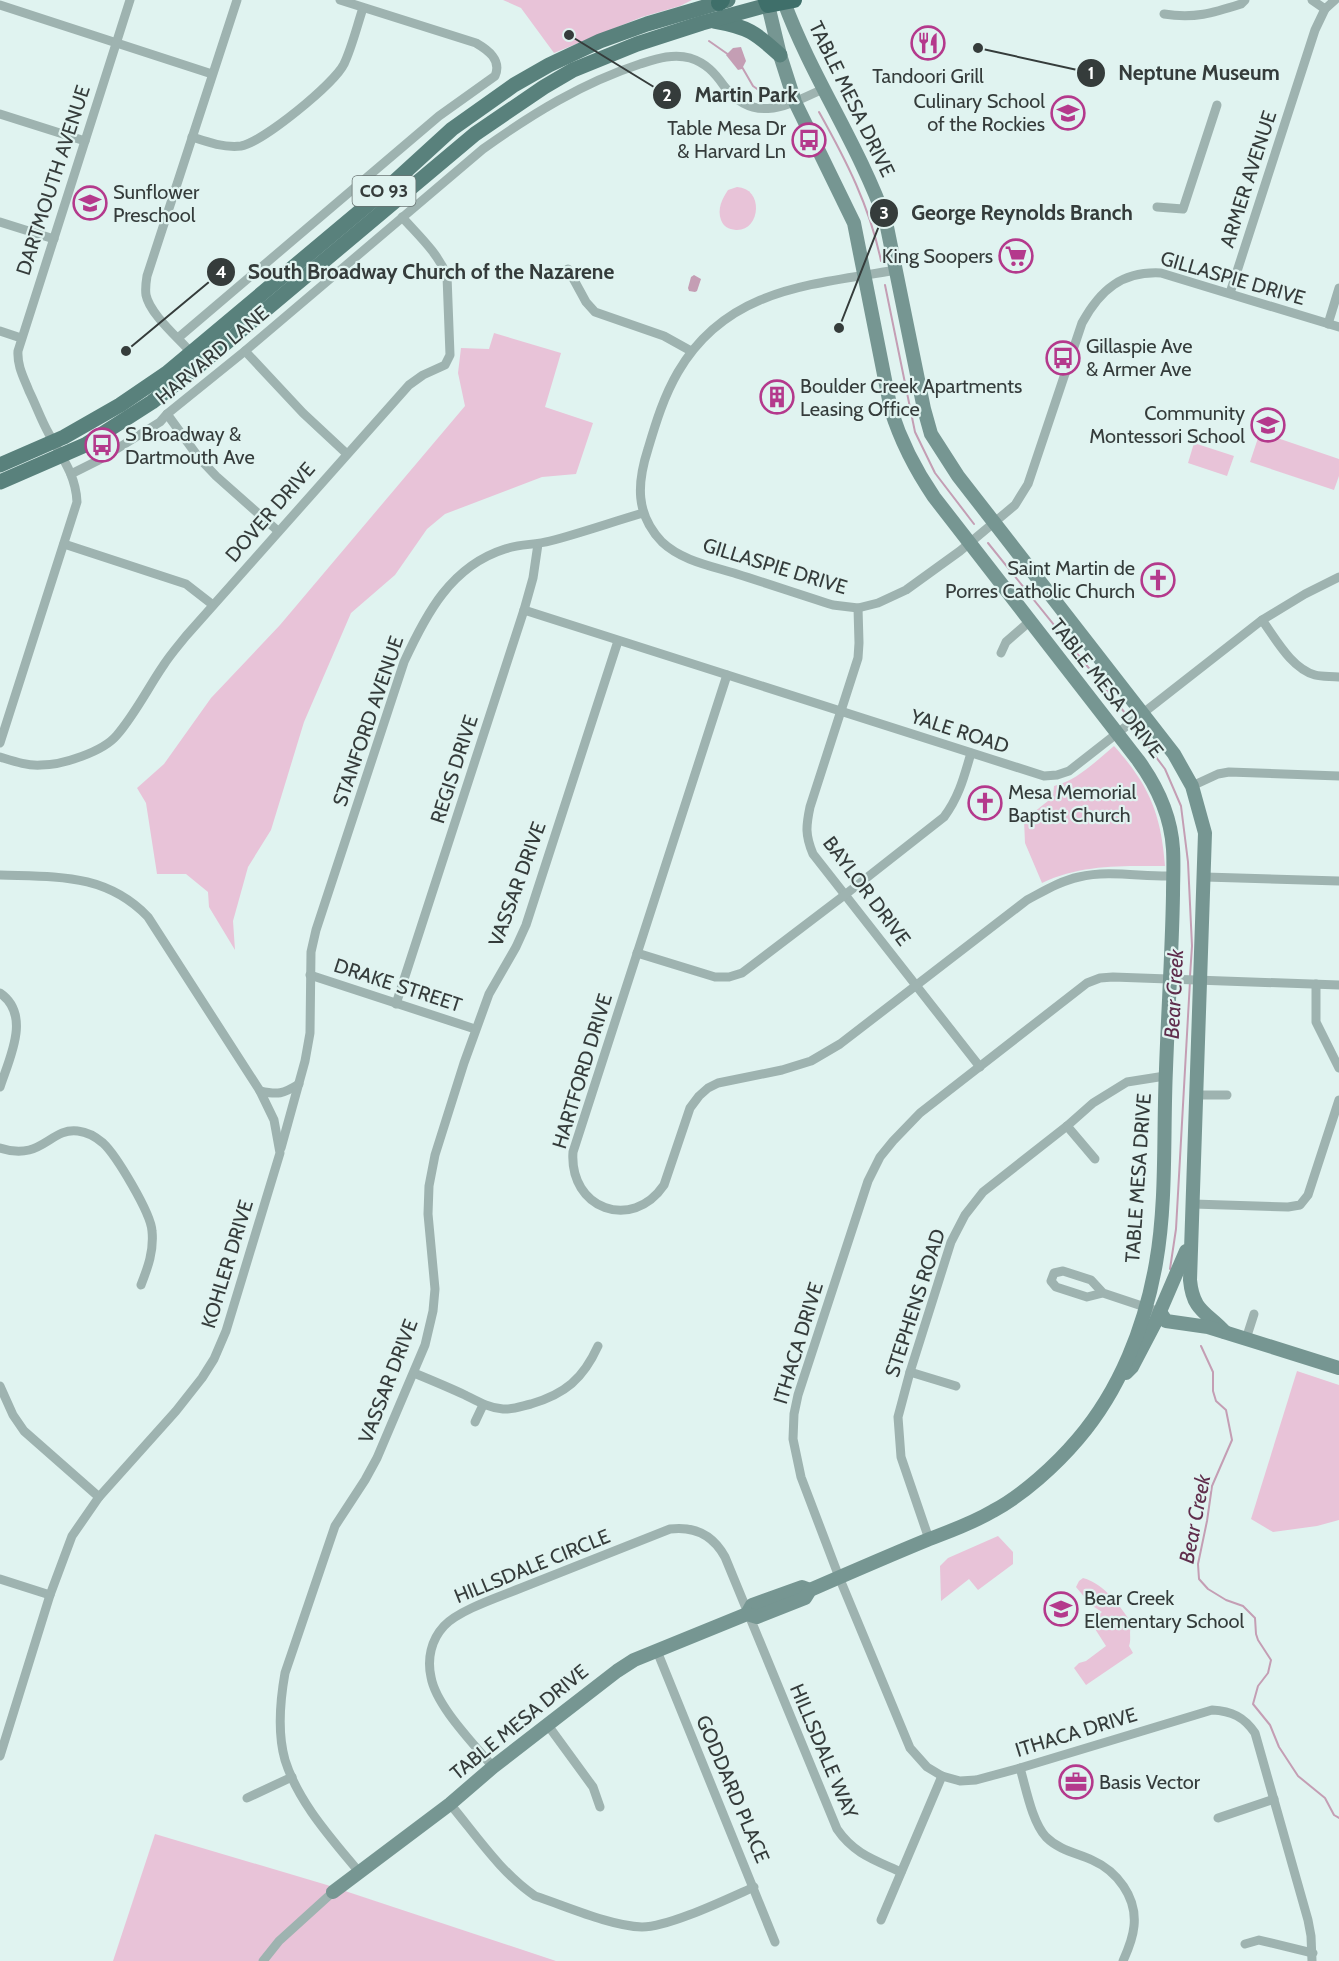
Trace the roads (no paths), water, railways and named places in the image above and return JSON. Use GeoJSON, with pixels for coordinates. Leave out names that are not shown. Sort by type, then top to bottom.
{"type":"FeatureCollection","features":[{"type":"Feature","properties":{"kind":"main road","name":"CO 93"},"geometry":{"type":"LineString","coordinates":[[196,359],[452,129],[514,85],[549,65],[600,41],[655,21],[723,1]]}},
{"type":"Feature","properties":{"kind":"main road","name":"CO 93"},"geometry":{"type":"LineString","coordinates":[[0,482],[58,450],[167,373],[196,359],[475,134],[514,106],[573,70],[607,55],[679,30],[779,2]]}},
{"type":"Feature","properties":{"kind":"main road"},"geometry":{"type":"LineString","coordinates":[[712,20],[740,26],[753,32],[780,55]]}},
{"type":"Feature","properties":{"kind":"main road","name":"CO 93"},"geometry":{"type":"LineString","coordinates":[[0,465],[58,450]]}},
{"type":"Feature","properties":{"kind":"street","name":"DARTMOUTH AVENUE"},"geometry":{"type":"LineString","coordinates":[[0,742],[77,502],[76,488],[71,474],[21,371],[18,360],[21,338],[130,0]]}},
{"type":"Feature","properties":{"kind":"street"},"geometry":{"type":"LineString","coordinates":[[196,359],[152,308],[146,296],[147,276],[237,0]]}},
{"type":"Feature","properties":{"kind":"street"},"geometry":{"type":"LineString","coordinates":[[178,338],[439,116],[495,76],[498,69],[497,62],[485,48],[476,43],[340,0]]}},
{"type":"Feature","properties":{"kind":"street"},"geometry":{"type":"LineString","coordinates":[[1164,14],[1206,15],[1241,4],[1245,0]]}},
{"type":"Feature","properties":{"kind":"street"},"geometry":{"type":"LineString","coordinates":[[1312,0],[1324,9],[1335,0]]}},
{"type":"Feature","properties":{"kind":"street","name":"TABLE MESA DRIVE"},"geometry":{"type":"LineString","coordinates":[[333,1892],[450,1804],[547,1724],[634,1660],[747,1614],[757,1617],[805,1598],[810,1590],[929,1539],[956,1530],[993,1511],[1040,1476],[1062,1457],[1090,1425],[1116,1383],[1145,1307],[1156,1262],[1174,978],[1172,839],[1169,821],[1159,793],[1146,772],[921,479],[898,432],[886,388],[854,223],[795,102],[780,55],[779,2]]}},
{"type":"Feature","properties":{"kind":"street","name":"TABLE MESA DRIVE"},"geometry":{"type":"LineString","coordinates":[[779,2],[876,195],[886,222],[924,409],[932,434],[958,476],[1143,712],[1174,754],[1192,786],[1205,833],[1205,877],[1197,980],[1197,1095],[1191,1280],[1194,1298],[1200,1311],[1225,1332]]}},
{"type":"Feature","properties":{"kind":"street"},"geometry":{"type":"LineString","coordinates":[[0,5],[212,74]]}},
{"type":"Feature","properties":{"kind":"street"},"geometry":{"type":"LineString","coordinates":[[192,137],[217,145],[240,146],[272,131],[335,77],[344,64],[363,8]]}},
{"type":"Feature","properties":{"kind":"street","name":"ARMER AVENUE"},"geometry":{"type":"LineString","coordinates":[[1230,293],[1315,30],[1324,9]]}},
{"type":"Feature","properties":{"kind":"street","name":"HARVARD LANE"},"geometry":{"type":"LineString","coordinates":[[71,474],[122,447],[160,422],[483,149],[523,120],[564,96],[603,78],[657,59],[680,56],[706,65],[730,93],[740,102],[752,107],[772,109],[795,102],[823,89]]}},
{"type":"Feature","properties":{"kind":"street"},"geometry":{"type":"LineString","coordinates":[[1157,207],[1183,209],[1217,105]]}},
{"type":"Feature","properties":{"kind":"street"},"geometry":{"type":"LineString","coordinates":[[0,114],[85,141]]}},
{"type":"Feature","properties":{"kind":"street","name":"DOVER DRIVE"},"geometry":{"type":"LineString","coordinates":[[0,757],[32,765],[57,764],[96,750],[112,740],[136,709],[164,665],[213,604],[409,385],[423,375],[446,365],[450,360],[447,276],[434,253],[402,217]]}},
{"type":"Feature","properties":{"kind":"street"},"geometry":{"type":"LineString","coordinates":[[0,222],[54,239]]}},
{"type":"Feature","properties":{"kind":"street"},"geometry":{"type":"LineString","coordinates":[[568,268],[586,302],[595,312],[664,336],[691,351]]}},
{"type":"Feature","properties":{"kind":"street"},"geometry":{"type":"LineString","coordinates":[[643,513],[640,490],[642,468],[663,403],[691,351],[736,311],[756,300],[782,291],[896,270]]}},
{"type":"Feature","properties":{"kind":"street","name":"GILLASPIE DRIVE"},"geometry":{"type":"LineString","coordinates":[[643,513],[651,529],[663,543],[686,558],[832,605],[858,608],[878,603],[897,596],[969,543],[1015,505],[1028,484],[1082,323],[1091,306],[1104,291],[1115,283],[1148,272],[1161,273],[1339,327]]}},
{"type":"Feature","properties":{"kind":"street"},"geometry":{"type":"LineString","coordinates":[[1328,324],[1339,288]]}},
{"type":"Feature","properties":{"kind":"street"},"geometry":{"type":"LineString","coordinates":[[0,331],[21,338]]}},
{"type":"Feature","properties":{"kind":"street"},"geometry":{"type":"LineString","coordinates":[[245,351],[303,413],[347,454]]}},
{"type":"Feature","properties":{"kind":"street"},"geometry":{"type":"LineString","coordinates":[[167,414],[199,458],[216,476],[278,531]]}},
{"type":"Feature","properties":{"kind":"street","name":"STANFORD AVENUE"},"geometry":{"type":"LineString","coordinates":[[280,1153],[305,1061],[310,1033],[311,952],[316,930],[404,662],[419,630],[451,582],[486,556],[506,548],[538,544],[643,513]]}},
{"type":"Feature","properties":{"kind":"street"},"geometry":{"type":"LineString","coordinates":[[64,544],[186,584],[213,604]]}},
{"type":"Feature","properties":{"kind":"street","name":"REGIS DRIVE"},"geometry":{"type":"LineString","coordinates":[[396,1004],[524,610],[533,579],[538,544]]}},
{"type":"Feature","properties":{"kind":"street","name":"YALE ROAD"},"geometry":{"type":"LineString","coordinates":[[524,610],[1044,776],[1057,776],[1069,771],[1262,620],[1339,577]]}},
{"type":"Feature","properties":{"kind":"street","name":"BAYLOR DRIVE"},"geometry":{"type":"LineString","coordinates":[[858,608],[858,658],[810,807],[806,828],[807,841],[813,854],[980,1067]]}},
{"type":"Feature","properties":{"kind":"street"},"geometry":{"type":"LineString","coordinates":[[1262,620],[1294,663],[1317,676],[1339,677]]}},
{"type":"Feature","properties":{"kind":"street"},"geometry":{"type":"LineString","coordinates":[[1001,653],[1006,642],[1029,621]]}},
{"type":"Feature","properties":{"kind":"street","name":"VASSAR DRIVE"},"geometry":{"type":"LineString","coordinates":[[359,1872],[314,1816],[292,1778],[285,1758],[280,1722],[280,1697],[285,1673],[335,1526],[377,1458],[425,1345],[434,1300],[433,1254],[428,1214],[429,1186],[435,1155],[475,1029],[489,994],[526,925],[618,641]]}},
{"type":"Feature","properties":{"kind":"street","name":"HARTFORD DRIVE"},"geometry":{"type":"LineString","coordinates":[[727,675],[573,1152],[572,1166],[583,1192],[593,1202],[606,1208],[621,1211],[635,1209],[648,1203],[658,1193],[664,1185],[690,1108],[708,1088],[718,1083],[782,1070],[812,1061],[854,1034],[1027,900],[1055,884],[1079,877],[1104,874],[1173,876]]}},
{"type":"Feature","properties":{"kind":"street"},"geometry":{"type":"LineString","coordinates":[[637,953],[716,977],[729,977],[742,973],[944,817],[959,793],[971,753]]}},
{"type":"Feature","properties":{"kind":"street"},"geometry":{"type":"LineString","coordinates":[[1192,786],[1218,774],[1229,772],[1339,776]]}},
{"type":"Feature","properties":{"kind":"street","name":"KOHLER DRIVE"},"geometry":{"type":"LineString","coordinates":[[0,875],[80,880],[116,891],[134,903],[148,917],[260,1090],[274,1120],[280,1153],[226,1331],[214,1359],[176,1411],[99,1497],[72,1536],[50,1595],[0,1756]]}},
{"type":"Feature","properties":{"kind":"street"},"geometry":{"type":"LineString","coordinates":[[1205,877],[1339,881]]}},
{"type":"Feature","properties":{"kind":"street","name":"DRAKE STREET"},"geometry":{"type":"LineString","coordinates":[[310,975],[475,1029]]}},
{"type":"Feature","properties":{"kind":"street","name":"ITHACA DRIVE"},"geometry":{"type":"LineString","coordinates":[[1312,1957],[1308,1920],[1255,1733],[1240,1717],[1223,1710],[1212,1710],[976,1780],[960,1781],[942,1776],[927,1767],[910,1748],[801,1477],[796,1458],[794,1414],[798,1395],[868,1181],[880,1157],[892,1141],[920,1113],[1087,983],[1100,978],[1174,978],[1339,985]]}},
{"type":"Feature","properties":{"kind":"street"},"geometry":{"type":"LineString","coordinates":[[1316,984],[1316,1022],[1339,1068]]}},
{"type":"Feature","properties":{"kind":"street"},"geometry":{"type":"LineString","coordinates":[[0,993],[12,1006],[17,1017],[17,1029],[0,1088]]}},
{"type":"Feature","properties":{"kind":"street","name":"STEPHENS ROAD"},"geometry":{"type":"LineString","coordinates":[[929,1539],[901,1457],[898,1417],[951,1242],[965,1215],[983,1192],[1093,1103],[1127,1082],[1166,1076]]}},
{"type":"Feature","properties":{"kind":"street"},"geometry":{"type":"LineString","coordinates":[[260,1090],[274,1094],[286,1093],[299,1084]]}},
{"type":"Feature","properties":{"kind":"street"},"geometry":{"type":"LineString","coordinates":[[1197,1095],[1227,1095]]}},
{"type":"Feature","properties":{"kind":"street"},"geometry":{"type":"LineString","coordinates":[[1193,1204],[1287,1207],[1300,1205],[1308,1195],[1339,1100]]}},
{"type":"Feature","properties":{"kind":"street"},"geometry":{"type":"LineString","coordinates":[[1067,1126],[1095,1159]]}},
{"type":"Feature","properties":{"kind":"street"},"geometry":{"type":"LineString","coordinates":[[0,1148],[17,1152],[30,1151],[56,1136],[77,1130],[102,1143],[136,1192],[148,1214],[152,1245],[150,1262],[141,1285]]}},
{"type":"Feature","properties":{"kind":"street","name":"TABLE MESA DRIVE"},"geometry":{"type":"LineString","coordinates":[[1116,1383],[1132,1367],[1160,1312],[1185,1257],[1191,1231]]}},
{"type":"Feature","properties":{"kind":"street"},"geometry":{"type":"LineString","coordinates":[[1103,1293],[1087,1297],[1056,1287],[1051,1281],[1053,1273],[1063,1271],[1091,1280],[1103,1293],[1160,1312],[1166,1321],[1208,1327],[1339,1368]]}},
{"type":"Feature","properties":{"kind":"street"},"geometry":{"type":"LineString","coordinates":[[1246,1339],[1254,1314]]}},
{"type":"Feature","properties":{"kind":"street"},"geometry":{"type":"LineString","coordinates":[[414,1373],[483,1405],[504,1410],[541,1401],[564,1391],[587,1367],[598,1346]]}},
{"type":"Feature","properties":{"kind":"street"},"geometry":{"type":"LineString","coordinates":[[910,1372],[956,1386]]}},
{"type":"Feature","properties":{"kind":"street"},"geometry":{"type":"LineString","coordinates":[[0,1386],[13,1415],[24,1431],[99,1497]]}},
{"type":"Feature","properties":{"kind":"street"},"geometry":{"type":"LineString","coordinates":[[475,1422],[483,1405]]}},
{"type":"Feature","properties":{"kind":"street","name":"HILLSDALE CIRCLE"},"geometry":{"type":"LineString","coordinates":[[493,1767],[438,1696],[431,1680],[430,1654],[434,1640],[453,1618],[492,1600],[670,1529],[683,1527],[696,1530],[711,1538],[720,1548],[747,1614]]}},
{"type":"Feature","properties":{"kind":"street"},"geometry":{"type":"LineString","coordinates":[[0,1579],[50,1595]]}},
{"type":"Feature","properties":{"kind":"street","name":"HILLSDALE WAY"},"geometry":{"type":"LineString","coordinates":[[747,1614],[837,1829],[846,1842],[859,1853],[901,1872]]}},
{"type":"Feature","properties":{"kind":"street","name":"GODDARD PLACE"},"geometry":{"type":"LineString","coordinates":[[657,1651],[775,1942]]}},
{"type":"Feature","properties":{"kind":"street"},"geometry":{"type":"LineString","coordinates":[[547,1724],[593,1787],[600,1807]]}},
{"type":"Feature","properties":{"kind":"street"},"geometry":{"type":"LineString","coordinates":[[1020,1768],[1037,1823],[1044,1835],[1053,1844],[1107,1868],[1128,1893],[1133,1909],[1134,1925],[1123,1961]]}},
{"type":"Feature","properties":{"kind":"street"},"geometry":{"type":"LineString","coordinates":[[881,1920],[942,1776]]}},
{"type":"Feature","properties":{"kind":"street"},"geometry":{"type":"LineString","coordinates":[[247,1798],[292,1778]]}},
{"type":"Feature","properties":{"kind":"street"},"geometry":{"type":"LineString","coordinates":[[1218,1818],[1274,1799]]}},
{"type":"Feature","properties":{"kind":"street"},"geometry":{"type":"LineString","coordinates":[[450,1804],[511,1876],[535,1896],[629,1926],[658,1925],[754,1887]]}},
{"type":"Feature","properties":{"kind":"street"},"geometry":{"type":"LineString","coordinates":[[263,1961],[279,1941],[333,1892]]}},
{"type":"Feature","properties":{"kind":"street"},"geometry":{"type":"LineString","coordinates":[[1245,1944],[1259,1940],[1312,1957]]}},
{"type":"Feature","properties":{"kind":"waterway","name":"Bear Creek"},"geometry":{"type":"LineString","coordinates":[[709,41],[729,55]]}},
{"type":"Feature","properties":{"kind":"waterway","name":"Bear Creek"},"geometry":{"type":"LineString","coordinates":[[742,67],[753,86],[767,96]]}},
{"type":"Feature","properties":{"kind":"waterway","name":"Bear Creek"},"geometry":{"type":"LineString","coordinates":[[819,112],[839,148],[864,203],[881,261]]}},
{"type":"Feature","properties":{"kind":"waterway","name":"Bear Creek"},"geometry":{"type":"LineString","coordinates":[[885,285],[915,432],[935,473],[974,524]]}},
{"type":"Feature","properties":{"kind":"waterway","name":"Bear Creek"},"geometry":{"type":"LineString","coordinates":[[988,543],[1125,713]]}},
{"type":"Feature","properties":{"kind":"waterway","name":"Bear Creek"},"geometry":{"type":"LineString","coordinates":[[1138,733],[1165,769],[1181,806],[1188,862],[1192,946],[1190,976]]}},
{"type":"Feature","properties":{"kind":"waterway","name":"Bear Creek"},"geometry":{"type":"LineString","coordinates":[[1170,1269],[1176,1229],[1190,981]]}},
{"type":"Feature","properties":{"kind":"waterway","name":"Bear Creek"},"geometry":{"type":"LineString","coordinates":[[1201,1346],[1213,1372],[1213,1391],[1216,1401],[1226,1410],[1232,1440],[1212,1486],[1198,1564],[1199,1579],[1208,1589],[1226,1600],[1243,1606],[1255,1618],[1258,1640],[1271,1660],[1268,1673],[1258,1686],[1253,1704],[1270,1725],[1279,1747],[1298,1776],[1325,1798],[1334,1815],[1339,1818]]}},
{"type":"Feature","properties":{"kind":"place","name":"Martin Park"},"geometry":{"type":"Point","coordinates":[569,35]}},
{"type":"Feature","properties":{"kind":"place","name":"Tandoori Grill"},"geometry":{"type":"Point","coordinates":[928,43]}},
{"type":"Feature","properties":{"kind":"place","name":"Neptune Museum"},"geometry":{"type":"Point","coordinates":[978,48]}},
{"type":"Feature","properties":{"kind":"place","name":"Culinary School of the Rockies"},"geometry":{"type":"Point","coordinates":[1068,113]}},
{"type":"Feature","properties":{"kind":"place","name":"Table Mesa Dr & Harvard Ln"},"geometry":{"type":"Point","coordinates":[809,140]}},
{"type":"Feature","properties":{"kind":"place","name":"Sunflower Preschool"},"geometry":{"type":"Point","coordinates":[90,203]}},
{"type":"Feature","properties":{"kind":"place","name":"King Soopers"},"geometry":{"type":"Point","coordinates":[1016,256]}},
{"type":"Feature","properties":{"kind":"place","name":"George Reynolds Branch"},"geometry":{"type":"Point","coordinates":[839,328]}},
{"type":"Feature","properties":{"kind":"place","name":"South Broadway Church of the Nazarene"},"geometry":{"type":"Point","coordinates":[126,351]}},
{"type":"Feature","properties":{"kind":"place","name":"Gillaspie Ave & Armer Ave"},"geometry":{"type":"Point","coordinates":[1063,358]}},
{"type":"Feature","properties":{"kind":"place","name":"Boulder Creek Apartments Leasing Office"},"geometry":{"type":"Point","coordinates":[777,397]}},
{"type":"Feature","properties":{"kind":"place","name":"Community Montessori School"},"geometry":{"type":"Point","coordinates":[1268,425]}},
{"type":"Feature","properties":{"kind":"place","name":"S Broadway & Dartmouth Ave"},"geometry":{"type":"Point","coordinates":[102,445]}},
{"type":"Feature","properties":{"kind":"place","name":"Saint Martin de Porres Catholic Church"},"geometry":{"type":"Point","coordinates":[1158,580]}},
{"type":"Feature","properties":{"kind":"place","name":"Mesa Memorial Baptist Church"},"geometry":{"type":"Point","coordinates":[985,803]}},
{"type":"Feature","properties":{"kind":"place","name":"Bear Creek Elementary School"},"geometry":{"type":"Point","coordinates":[1061,1609]}},
{"type":"Feature","properties":{"kind":"place","name":"Basis Vector"},"geometry":{"type":"Point","coordinates":[1076,1782]}}]}
